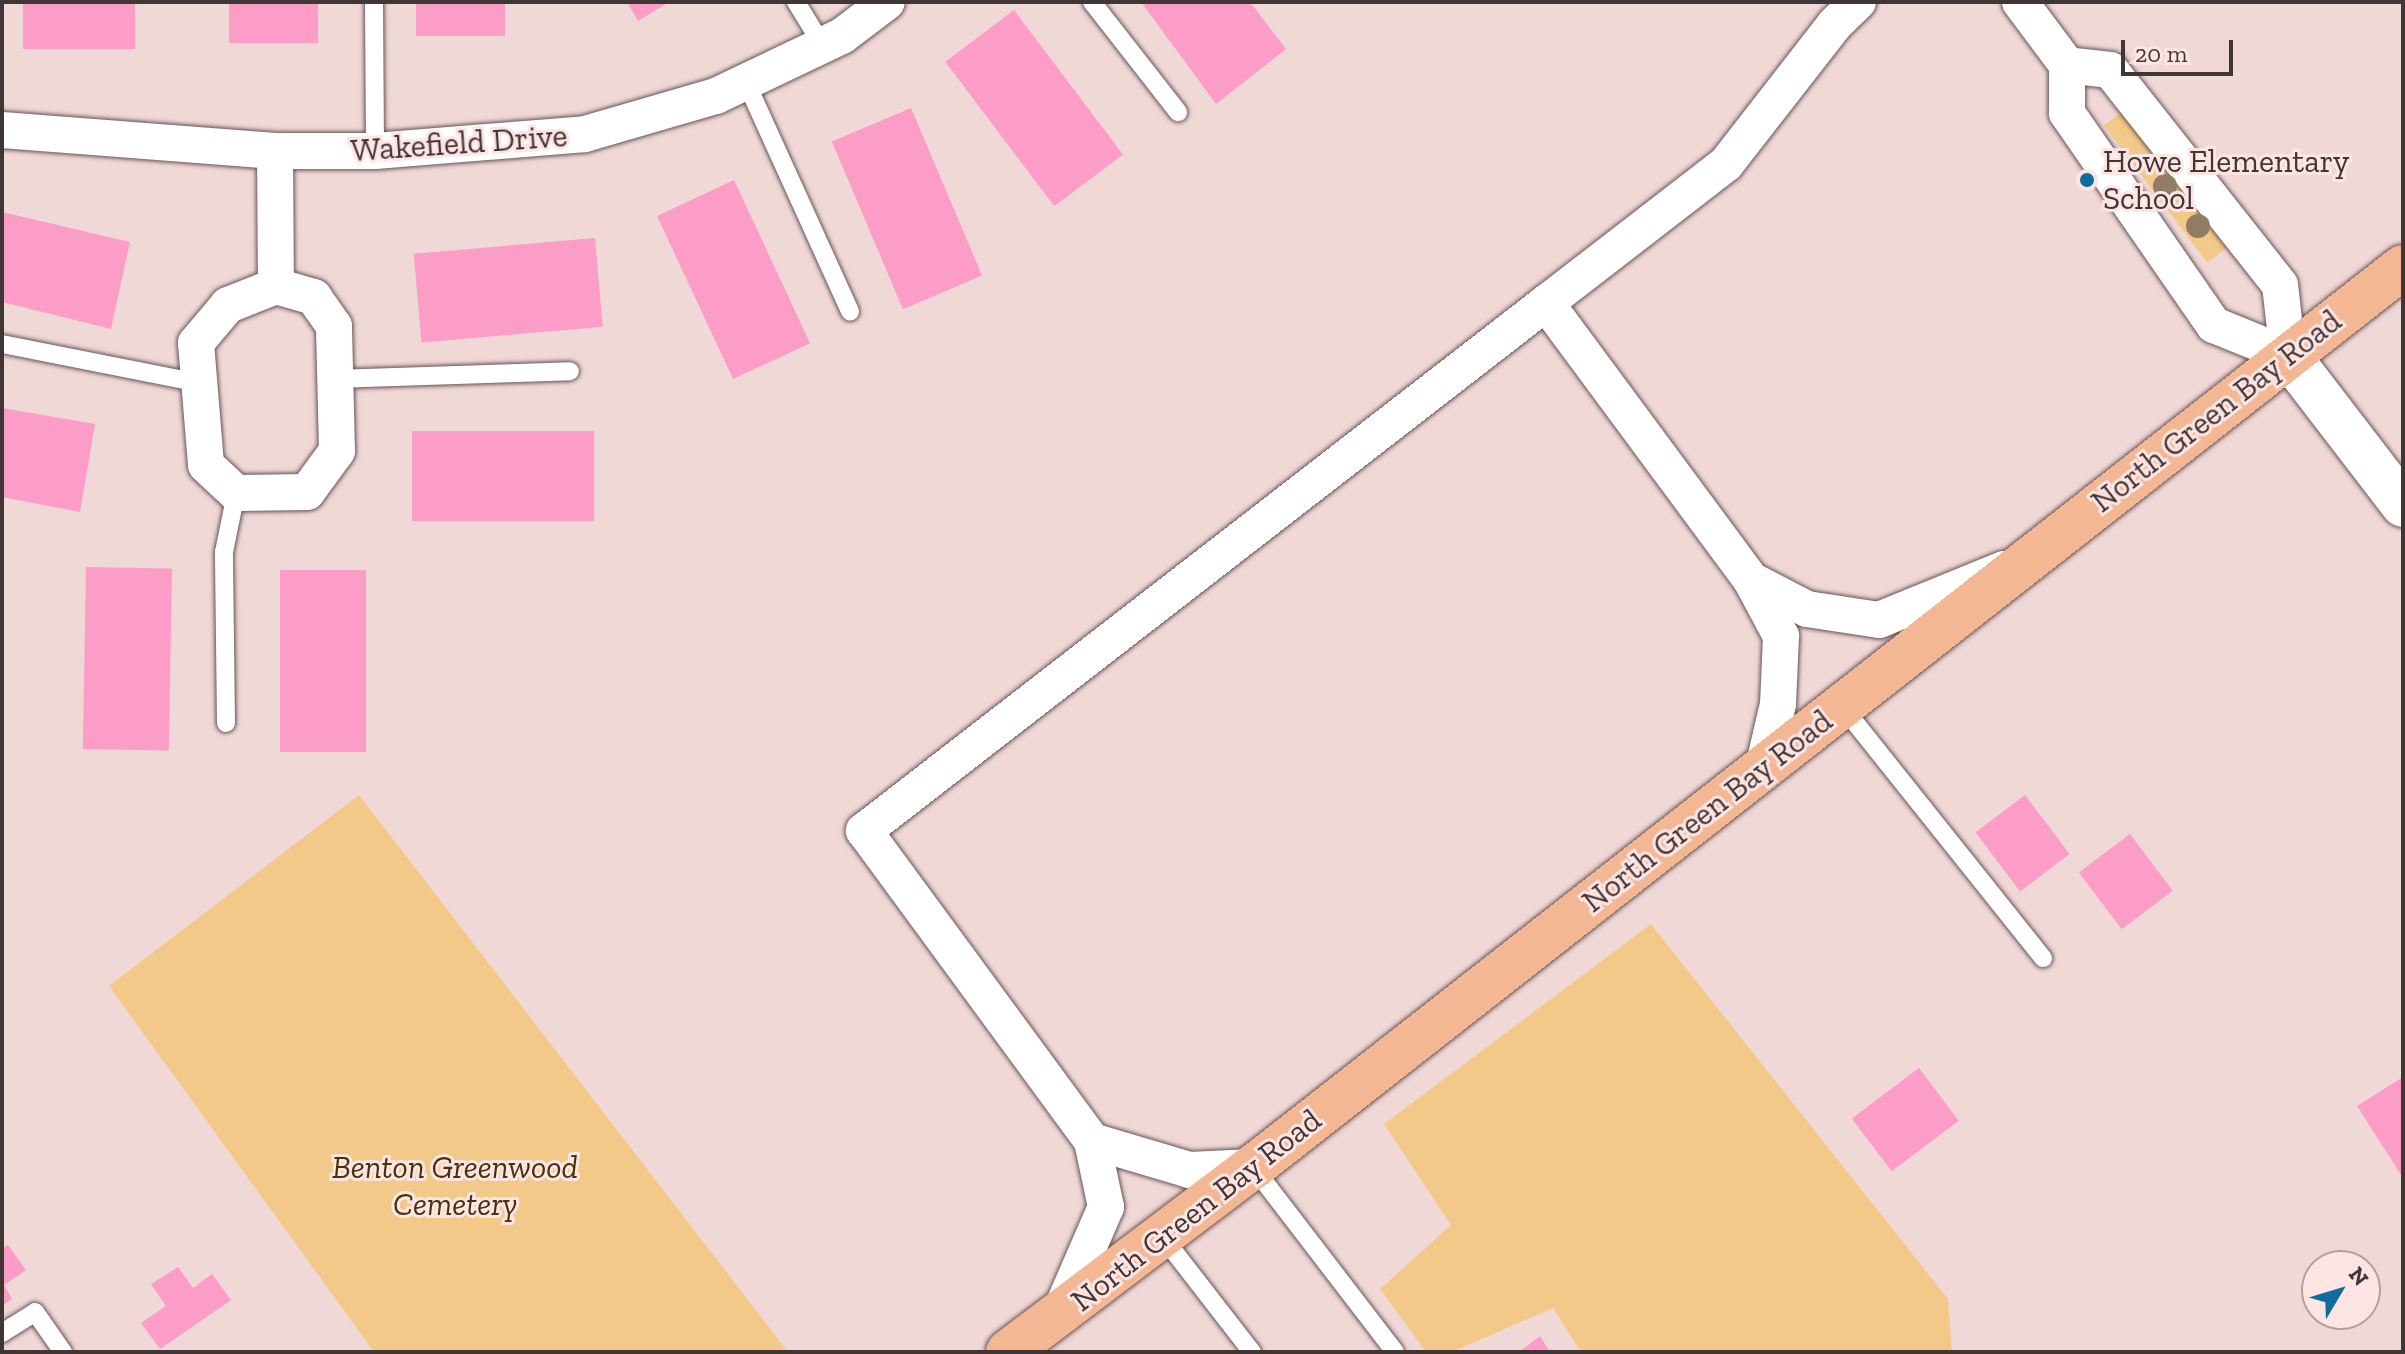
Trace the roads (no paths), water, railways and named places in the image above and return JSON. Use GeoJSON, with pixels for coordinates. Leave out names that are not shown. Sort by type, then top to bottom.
{"type":"FeatureCollection","features":[{"type":"Feature","properties":{"kind":"main road","name":"North Green Bay Road"},"geometry":{"type":"LineString","coordinates":[[1008,1352],[1253,1167],[2022,561],[2403,267]]}},
{"type":"Feature","properties":{"kind":"street","name":"Wakefield Drive"},"geometry":{"type":"LineString","coordinates":[[2,130],[275,151],[375,151],[585,134],[716,96],[823,46],[887,2]]}},
{"type":"Feature","properties":{"kind":"street"},"geometry":{"type":"LineString","coordinates":[[1059,1315],[1106,1207],[1092,1141],[864,831],[1726,164],[1835,24],[1858,2]]}},
{"type":"Feature","properties":{"kind":"street"},"geometry":{"type":"LineString","coordinates":[[2020,2],[2067,65],[2067,113],[2214,325],[2288,355],[2403,505]]}},
{"type":"Feature","properties":{"kind":"street"},"geometry":{"type":"LineString","coordinates":[[2067,65],[2110,70],[2280,285],[2288,355]]}},
{"type":"Feature","properties":{"kind":"street"},"geometry":{"type":"LineString","coordinates":[[275,151],[276,286]]}},
{"type":"Feature","properties":{"kind":"street"},"geometry":{"type":"LineString","coordinates":[[276,286],[314,297],[334,326],[335,379],[337,451],[307,492],[236,493],[206,465],[196,343],[228,305],[276,286]]}},
{"type":"Feature","properties":{"kind":"street"},"geometry":{"type":"LineString","coordinates":[[1546,303],[1751,580],[1781,636],[1783,656],[1763,768]]}},
{"type":"Feature","properties":{"kind":"street"},"geometry":{"type":"LineString","coordinates":[[1751,580],[1807,609],[1879,620],[2022,561]]}},
{"type":"Feature","properties":{"kind":"street"},"geometry":{"type":"LineString","coordinates":[[1092,1141],[1189,1170],[1253,1167]]}},
{"type":"Feature","properties":{"kind":"lane"},"geometry":{"type":"LineString","coordinates":[[374,2],[375,151]]}},
{"type":"Feature","properties":{"kind":"lane"},"geometry":{"type":"LineString","coordinates":[[796,2],[823,46]]}},
{"type":"Feature","properties":{"kind":"lane"},"geometry":{"type":"LineString","coordinates":[[1092,2],[1178,112]]}},
{"type":"Feature","properties":{"kind":"lane"},"geometry":{"type":"LineString","coordinates":[[746,82],[850,311]]}},
{"type":"Feature","properties":{"kind":"lane"},"geometry":{"type":"LineString","coordinates":[[2,344],[199,383]]}},
{"type":"Feature","properties":{"kind":"lane"},"geometry":{"type":"LineString","coordinates":[[335,379],[570,371]]}},
{"type":"Feature","properties":{"kind":"lane"},"geometry":{"type":"LineString","coordinates":[[226,723],[224,552],[236,493]]}},
{"type":"Feature","properties":{"kind":"lane"},"geometry":{"type":"LineString","coordinates":[[1841,705],[2043,958]]}},
{"type":"Feature","properties":{"kind":"lane"},"geometry":{"type":"LineString","coordinates":[[1253,1167],[1395,1352]]}},
{"type":"Feature","properties":{"kind":"lane"},"geometry":{"type":"LineString","coordinates":[[1162,1236],[1252,1352]]}},
{"type":"Feature","properties":{"kind":"lane"},"geometry":{"type":"LineString","coordinates":[[2,1333],[35,1312],[63,1352]]}},
{"type":"Feature","properties":{"kind":"place","name":"Howe Elementary School"},"geometry":{"type":"Point","coordinates":[2087,180]}},
{"type":"Feature","properties":{"kind":"park label","name":"Benton Greenwood Cemetery"},"geometry":{"type":"Point","coordinates":[455,1186]}}]}
